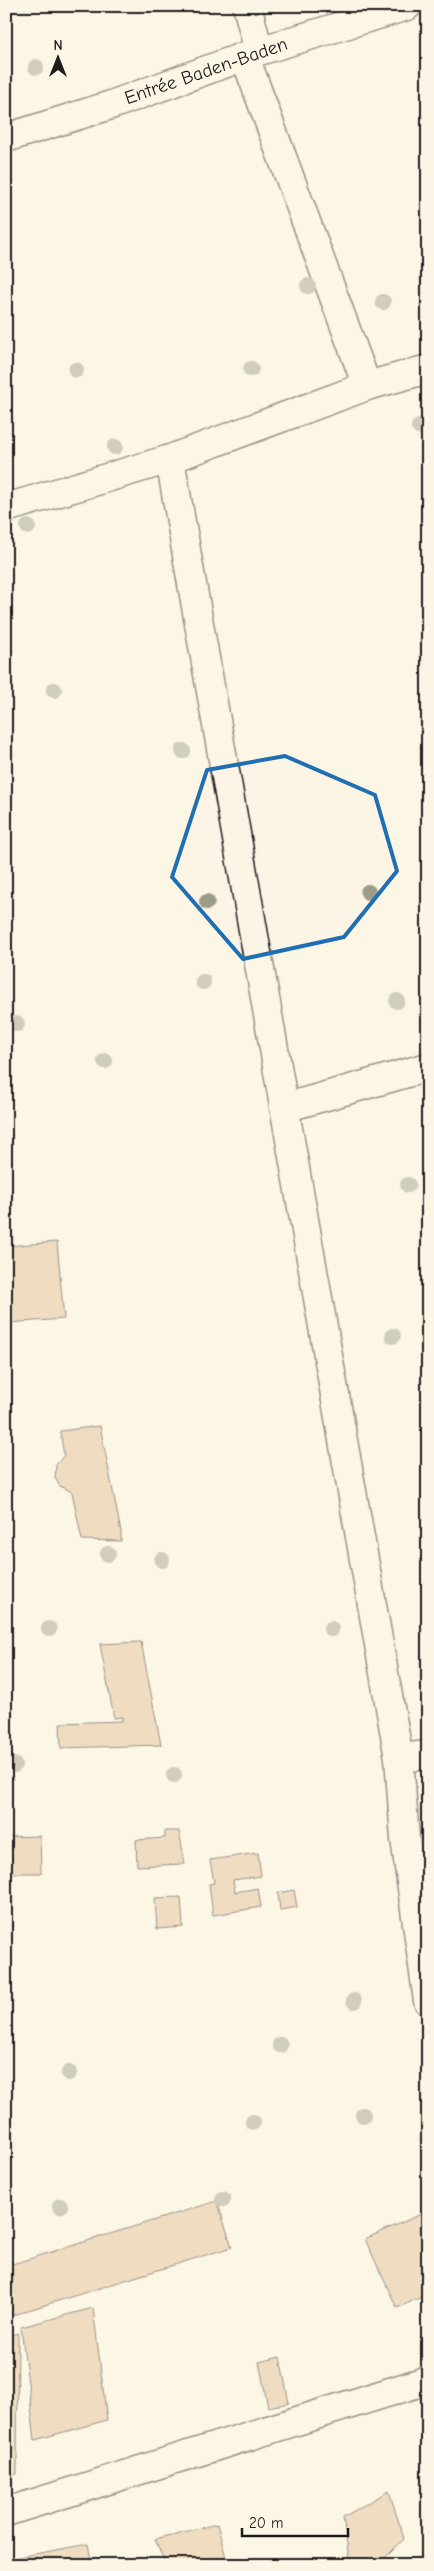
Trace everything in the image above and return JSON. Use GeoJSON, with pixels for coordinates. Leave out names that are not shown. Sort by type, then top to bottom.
{"type":"FeatureCollection","features":[{"type":"Feature","properties":{"kind":"street"},"geometry":{"type":"LineString","coordinates":[[246,6],[252,54],[368,386]]}},
{"type":"Feature","properties":{"kind":"street","name":"Entrée Baden-Baden"},"geometry":{"type":"LineString","coordinates":[[6,138],[111,105],[252,54],[407,6]]}},
{"type":"Feature","properties":{"kind":"street"},"geometry":{"type":"LineString","coordinates":[[6,508],[170,459],[368,386],[427,373]]}},
{"type":"Feature","properties":{"kind":"street"},"geometry":{"type":"LineString","coordinates":[[170,459],[399,1758],[405,1839],[428,2001]]}},
{"type":"Feature","properties":{"kind":"street"},"geometry":{"type":"LineString","coordinates":[[284,1108],[428,1067]]}},
{"type":"Feature","properties":{"kind":"street"},"geometry":{"type":"LineString","coordinates":[[399,1758],[428,1755]]}},
{"type":"Feature","properties":{"kind":"street"},"geometry":{"type":"LineString","coordinates":[[6,2512],[428,2380]]}},
{"type":"Feature","properties":{"kind":"highlighted area"},"geometry":{"type":"Polygon","coordinates":[[[285,756],[375,795],[397,871],[344,937],[243,959],[172,877],[207,770],[285,756]]]}},
{"type":"Feature","properties":{"kind":"building"},"geometry":{"type":"Polygon","coordinates":[[[57,1242],[64,1319],[6,1323],[6,1246],[57,1242]]]}},
{"type":"Feature","properties":{"kind":"building"},"geometry":{"type":"Polygon","coordinates":[[[100,1426],[121,1532],[121,1541],[82,1540],[72,1492],[60,1486],[55,1478],[56,1465],[64,1455],[60,1431],[100,1426]]]}},
{"type":"Feature","properties":{"kind":"building"},"geometry":{"type":"Polygon","coordinates":[[[141,1642],[161,1745],[61,1748],[60,1723],[122,1721],[122,1717],[114,1718],[100,1644],[141,1642]]]}},
{"type":"Feature","properties":{"kind":"building"},"geometry":{"type":"Polygon","coordinates":[[[165,1831],[179,1831],[185,1864],[137,1866],[136,1840],[165,1838],[165,1831]]]}},
{"type":"Feature","properties":{"kind":"building"},"geometry":{"type":"Polygon","coordinates":[[[40,1836],[41,1873],[6,1873],[6,1837],[40,1836]]]}},
{"type":"Feature","properties":{"kind":"building"},"geometry":{"type":"Polygon","coordinates":[[[258,1853],[261,1876],[233,1880],[235,1892],[258,1888],[261,1907],[213,1915],[209,1884],[214,1883],[210,1860],[258,1853]]]}},
{"type":"Feature","properties":{"kind":"building"},"geometry":{"type":"Polygon","coordinates":[[[6,1873],[10,1873],[12,1927],[6,1927],[6,1873]]]}},
{"type":"Feature","properties":{"kind":"building"},"geometry":{"type":"Polygon","coordinates":[[[294,1890],[297,1907],[280,1910],[278,1893],[294,1890]]]}},
{"type":"Feature","properties":{"kind":"building"},"geometry":{"type":"Polygon","coordinates":[[[181,1897],[183,1927],[157,1929],[155,1898],[181,1897]]]}},
{"type":"Feature","properties":{"kind":"building"},"geometry":{"type":"Polygon","coordinates":[[[217,2201],[232,2247],[6,2317],[6,2266],[217,2201]]]}},
{"type":"Feature","properties":{"kind":"building"},"geometry":{"type":"Polygon","coordinates":[[[428,2211],[428,2294],[397,2308],[365,2239],[428,2211]]]}},
{"type":"Feature","properties":{"kind":"building"},"geometry":{"type":"Polygon","coordinates":[[[93,2308],[107,2420],[35,2440],[21,2327],[93,2308]]]}},
{"type":"Feature","properties":{"kind":"building"},"geometry":{"type":"Polygon","coordinates":[[[18,2333],[17,2474],[6,2476],[6,2337],[18,2333]]]}},
{"type":"Feature","properties":{"kind":"building"},"geometry":{"type":"Polygon","coordinates":[[[280,2357],[289,2403],[268,2407],[259,2362],[280,2357]]]}},
{"type":"Feature","properties":{"kind":"building"},"geometry":{"type":"Polygon","coordinates":[[[389,2491],[404,2539],[378,2565],[350,2565],[343,2517],[389,2491]]]}},
{"type":"Feature","properties":{"kind":"building"},"geometry":{"type":"Polygon","coordinates":[[[217,2524],[228,2565],[166,2565],[155,2539],[217,2524]]]}},
{"type":"Feature","properties":{"kind":"building"},"geometry":{"type":"Polygon","coordinates":[[[88,2544],[92,2565],[6,2565],[8,2559],[88,2544]]]}}]}
